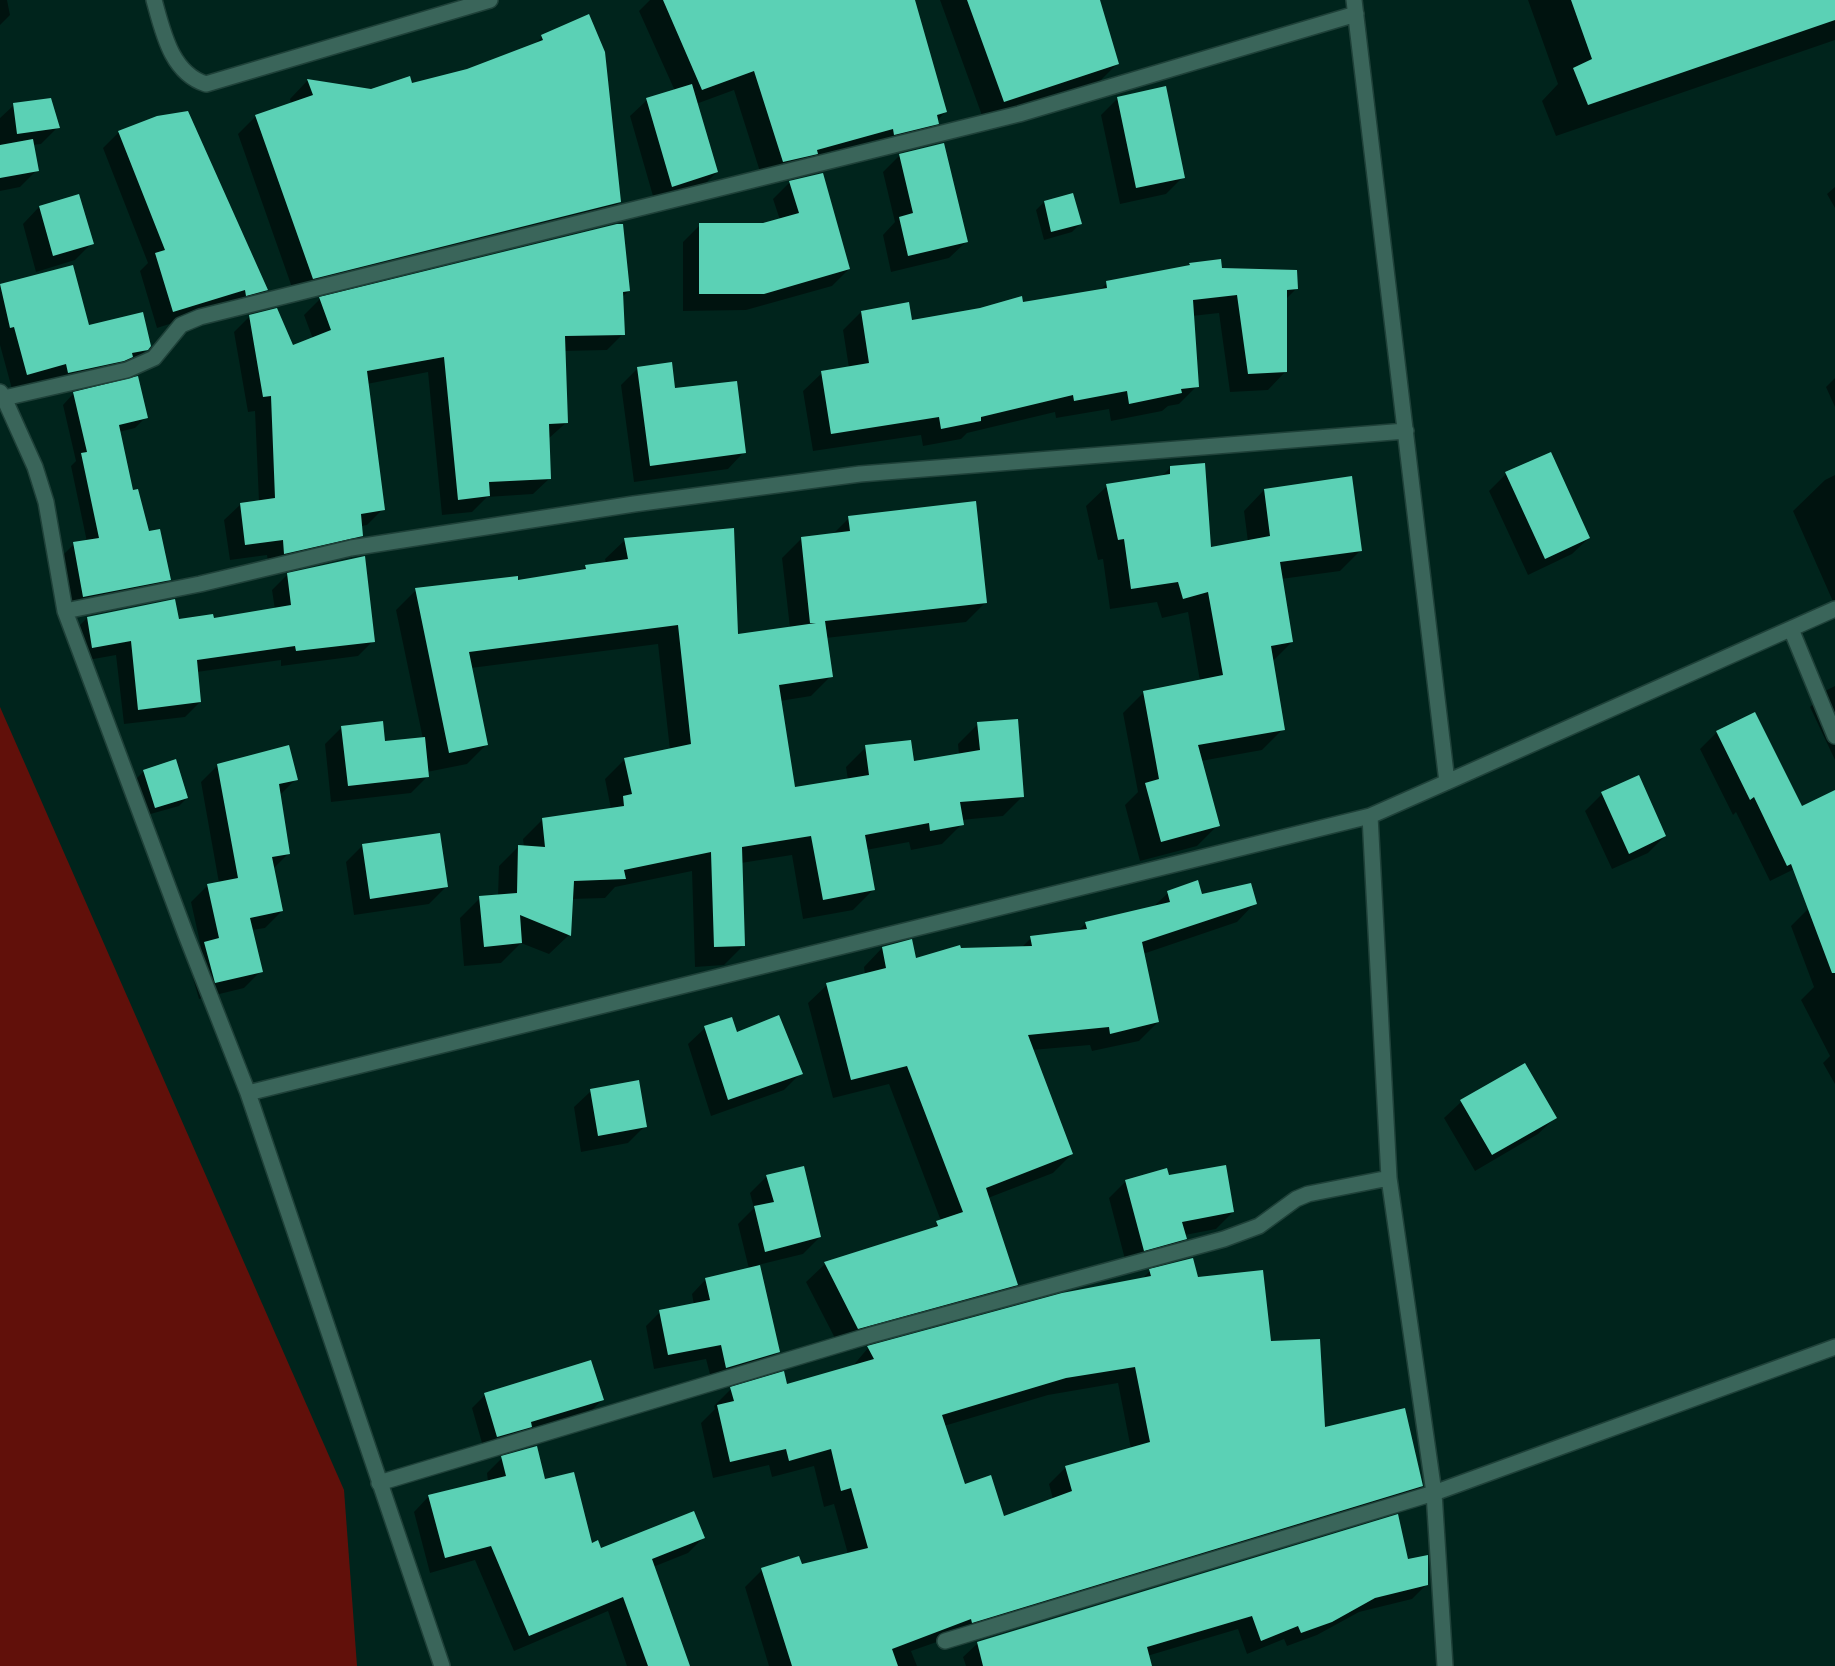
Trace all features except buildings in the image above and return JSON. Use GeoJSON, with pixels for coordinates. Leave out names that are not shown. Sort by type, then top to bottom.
{"type":"FeatureCollection","features":[{"type":"Feature","properties":{"kind":"street"},"geometry":{"type":"LineString","coordinates":[[154,0],[165,37],[178,65],[192,80],[206,84],[490,0]]}},
{"type":"Feature","properties":{"kind":"street"},"geometry":{"type":"LineString","coordinates":[[442,1666],[248,1093],[182,924],[66,611],[46,502],[35,467],[2,395],[127,370],[154,358],[182,325],[200,317],[1008,117],[1355,7],[1447,782]]}},
{"type":"Feature","properties":{"kind":"street"},"geometry":{"type":"LineString","coordinates":[[66,611],[200,584],[351,548],[634,504],[860,474],[1406,431]]}},
{"type":"Feature","properties":{"kind":"street"},"geometry":{"type":"LineString","coordinates":[[248,1093],[1370,816],[1835,609]]}},
{"type":"Feature","properties":{"kind":"street"},"geometry":{"type":"LineString","coordinates":[[1791,630],[1835,736]]}},
{"type":"Feature","properties":{"kind":"street"},"geometry":{"type":"LineString","coordinates":[[1370,816],[1389,1178],[1434,1493],[1445,1666]]}},
{"type":"Feature","properties":{"kind":"street"},"geometry":{"type":"LineString","coordinates":[[379,1483],[871,1335],[1224,1239],[1259,1226],[1296,1199],[1308,1194],[1389,1178]]}},
{"type":"Feature","properties":{"kind":"street"},"geometry":{"type":"LineString","coordinates":[[945,1641],[1434,1493],[1835,1347]]}},
{"type":"Feature","properties":{"kind":"shaded area"},"geometry":{"type":"Polygon","coordinates":[[[0,707],[344,1490],[357,1666],[0,1666],[0,707]]]}}]}
